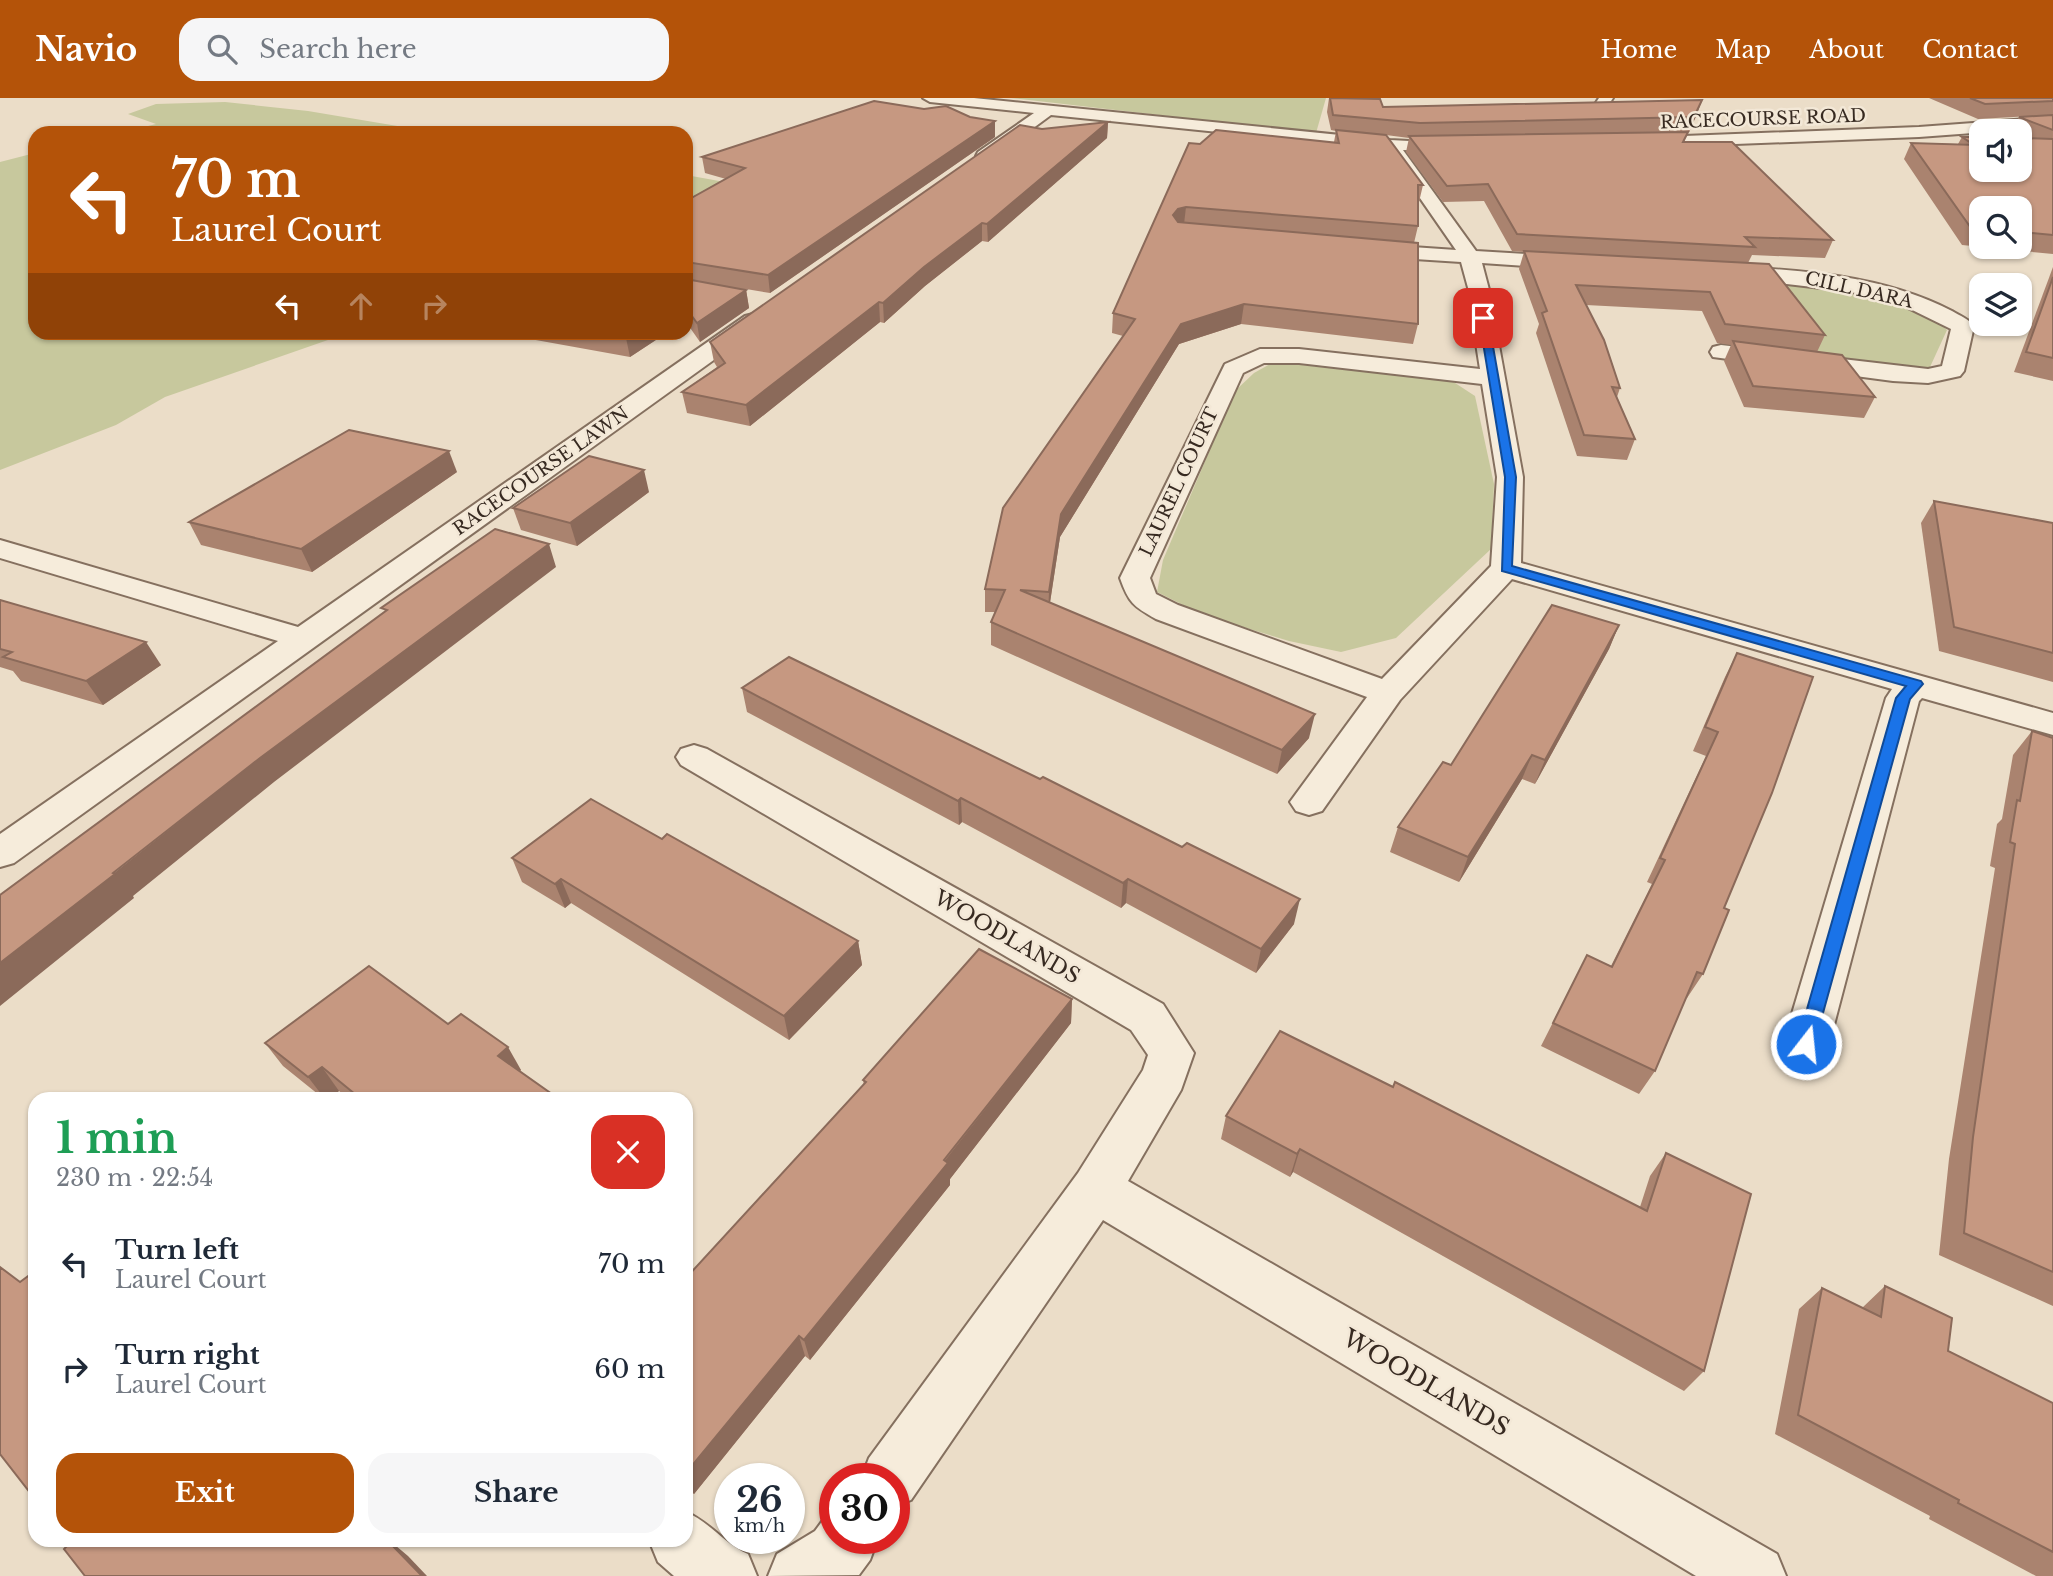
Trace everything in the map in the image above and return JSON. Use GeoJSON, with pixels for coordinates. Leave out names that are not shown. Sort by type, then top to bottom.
{"type":"FeatureCollection","features":[{"type":"Feature","properties":{"kind":"street"},"geometry":{"type":"LineString","coordinates":[[930,98],[1390,145],[1476,146]]}},
{"type":"Feature","properties":{"kind":"street"},"geometry":{"type":"LineString","coordinates":[[958,175],[1048,110]]}},
{"type":"Feature","properties":{"kind":"street"},"geometry":{"type":"LineString","coordinates":[[1963,113],[1973,119]]}},
{"type":"Feature","properties":{"kind":"street","name":"RACECOURSE ROAD"},"geometry":{"type":"LineString","coordinates":[[2032,124],[2053,122]]}},
{"type":"Feature","properties":{"kind":"street","name":"RACECOURSE ROAD"},"geometry":{"type":"LineString","coordinates":[[1619,143],[1969,128]]}},
{"type":"Feature","properties":{"kind":"street"},"geometry":{"type":"LineString","coordinates":[[1309,802],[1388,693],[1506,568],[1510,477],[1471,256],[1390,145]]}},
{"type":"Feature","properties":{"kind":"street"},"geometry":{"type":"LineString","coordinates":[[1347,248],[1595,264]]}},
{"type":"Feature","properties":{"kind":"street","name":"CILL DARA"},"geometry":{"type":"LineString","coordinates":[[1703,270],[1798,276],[1903,298],[1939,312],[1963,326],[1952,371],[1928,376],[1721,352]]}},
{"type":"Feature","properties":{"kind":"street","name":"RACECOURSE LAWN"},"geometry":{"type":"LineString","coordinates":[[0,853],[777,304]]}},
{"type":"Feature","properties":{"kind":"street","name":"LAUREL COURT"},"geometry":{"type":"LineString","coordinates":[[1388,693],[1167,612],[1143,598],[1135,578],[1233,369],[1260,356],[1299,356],[1494,377]]}},
{"type":"Feature","properties":{"kind":"street"},"geometry":{"type":"LineString","coordinates":[[0,549],[306,639]]}},
{"type":"Feature","properties":{"kind":"street"},"geometry":{"type":"LineString","coordinates":[[1506,568],[2053,724]]}},
{"type":"Feature","properties":{"kind":"street"},"geometry":{"type":"LineString","coordinates":[[1806,1044],[1903,698],[1916,684]]}},
{"type":"Feature","properties":{"kind":"street","name":"WOODLANDS"},"geometry":{"type":"LineString","coordinates":[[695,757],[1147,1017],[1171,1053],[1165,1076],[1096,1189],[901,1463]]}},
{"type":"Feature","properties":{"kind":"street","name":"WOODLANDS"},"geometry":{"type":"LineString","coordinates":[[1096,1189],[1755,1576]]}},
{"type":"Feature","properties":{"kind":"street"},"geometry":{"type":"LineString","coordinates":[[688,1547],[717,1573],[726,1576]]}},
{"type":"Feature","properties":{"kind":"street"},"geometry":{"type":"LineString","coordinates":[[799,1576],[835,1554]]}},
{"type":"Feature","properties":{"kind":"green space"},"geometry":{"type":"Polygon","coordinates":[[[1011,98],[1326,98],[1316,133],[1011,98]]]}},
{"type":"Feature","properties":{"kind":"green space"},"geometry":{"type":"Polygon","coordinates":[[[225,102],[308,111],[397,126],[148,126],[156,124],[128,114],[156,104],[225,102]]]}},
{"type":"Feature","properties":{"kind":"green space"},"geometry":{"type":"Polygon","coordinates":[[[28,155],[28,340],[328,340],[165,397],[116,425],[0,470],[0,162],[28,155]]]}},
{"type":"Feature","properties":{"kind":"green space"},"geometry":{"type":"Polygon","coordinates":[[[693,176],[758,188],[693,211],[693,176]]]}},
{"type":"Feature","properties":{"kind":"green space"},"geometry":{"type":"Polygon","coordinates":[[[1778,283],[1844,290],[1891,300],[1932,318],[1947,330],[1930,367],[1914,371],[1771,352],[1778,283]]]}},
{"type":"Feature","properties":{"kind":"green space"},"geometry":{"type":"Polygon","coordinates":[[[1274,362],[1452,381],[1475,396],[1494,484],[1491,549],[1396,638],[1341,652],[1289,641],[1203,615],[1157,592],[1163,560],[1235,391],[1254,373],[1274,362]]]}},
{"type":"Feature","properties":{"kind":"building"},"geometry":{"type":"Polygon","coordinates":[[[1330,98],[1380,99],[1383,107],[1702,100],[1694,117],[1420,123],[1333,115],[1330,98]]]}},
{"type":"Feature","properties":{"kind":"building"},"geometry":{"type":"Polygon","coordinates":[[[1970,98],[2053,98],[2053,101],[1985,104],[1970,98]]]}},
{"type":"Feature","properties":{"kind":"building"},"geometry":{"type":"Polygon","coordinates":[[[874,101],[924,109],[946,106],[970,117],[995,121],[768,275],[693,263],[693,197],[745,168],[702,157],[874,101]]]}},
{"type":"Feature","properties":{"kind":"building"},"geometry":{"type":"Polygon","coordinates":[[[2053,115],[2053,130],[2032,122],[2032,119],[2019,117],[2053,115]]]}},
{"type":"Feature","properties":{"kind":"building"},"geometry":{"type":"Polygon","coordinates":[[[1108,122],[987,224],[982,223],[924,267],[883,303],[879,302],[746,405],[682,392],[725,363],[710,342],[1020,125],[1042,129],[1108,122]]]}},
{"type":"Feature","properties":{"kind":"building"},"geometry":{"type":"Polygon","coordinates":[[[1216,130],[1339,143],[1336,130],[1386,135],[1423,185],[1418,185],[1418,226],[1186,207],[1178,209],[1173,215],[1178,222],[1418,243],[1418,324],[1244,304],[1181,324],[1061,514],[1049,592],[1020,590],[1315,714],[1282,750],[991,622],[1005,590],[985,589],[1003,508],[1135,319],[1113,313],[1189,143],[1200,144],[1216,130]]]}},
{"type":"Feature","properties":{"kind":"building"},"geometry":{"type":"Polygon","coordinates":[[[1688,132],[1683,142],[1732,142],[1833,240],[1745,237],[1755,247],[1517,234],[1488,184],[1447,186],[1409,136],[1688,132]]]}},
{"type":"Feature","properties":{"kind":"building"},"geometry":{"type":"Polygon","coordinates":[[[2032,138],[2053,139],[2053,235],[2032,233],[2032,196],[1969,196],[1969,225],[1911,143],[1969,145],[1969,182],[2032,182],[2032,138]]]}},
{"type":"Feature","properties":{"kind":"building"},"geometry":{"type":"Polygon","coordinates":[[[1524,251],[1769,264],[1825,335],[1725,324],[1710,292],[1576,285],[1604,340],[1620,388],[1612,387],[1635,439],[1584,435],[1542,313],[1547,311],[1524,251]]]}},
{"type":"Feature","properties":{"kind":"building"},"geometry":{"type":"Polygon","coordinates":[[[2053,277],[2053,358],[2026,352],[2053,277]]]}},
{"type":"Feature","properties":{"kind":"building"},"geometry":{"type":"Polygon","coordinates":[[[693,280],[746,290],[697,323],[693,318],[693,280]]]}},
{"type":"Feature","properties":{"kind":"building"},"geometry":{"type":"Polygon","coordinates":[[[1733,341],[1842,355],[1875,397],[1753,386],[1733,341]]]}},
{"type":"Feature","properties":{"kind":"building"},"geometry":{"type":"Polygon","coordinates":[[[349,430],[449,451],[301,549],[189,522],[349,430]]]}},
{"type":"Feature","properties":{"kind":"building"},"geometry":{"type":"Polygon","coordinates":[[[589,456],[644,470],[570,523],[513,508],[589,456]]]}},
{"type":"Feature","properties":{"kind":"building"},"geometry":{"type":"Polygon","coordinates":[[[1934,501],[2053,523],[2053,653],[1954,627],[1934,501]]]}},
{"type":"Feature","properties":{"kind":"building"},"geometry":{"type":"Polygon","coordinates":[[[495,529],[549,544],[260,758],[0,963],[0,895],[387,610],[381,608],[495,529]]]}},
{"type":"Feature","properties":{"kind":"building"},"geometry":{"type":"Polygon","coordinates":[[[0,600],[146,642],[86,681],[3,657],[12,652],[0,649],[0,600]]]}},
{"type":"Feature","properties":{"kind":"building"},"geometry":{"type":"Polygon","coordinates":[[[1552,605],[1619,625],[1545,760],[1532,755],[1468,857],[1398,827],[1443,762],[1451,765],[1552,605]]]}},
{"type":"Feature","properties":{"kind":"building"},"geometry":{"type":"Polygon","coordinates":[[[1737,653],[1813,677],[1772,793],[1724,908],[1729,910],[1703,974],[1697,972],[1655,1071],[1553,1023],[1587,955],[1612,967],[1665,860],[1660,858],[1718,732],[1705,727],[1737,653]]]}},
{"type":"Feature","properties":{"kind":"building"},"geometry":{"type":"Polygon","coordinates":[[[789,657],[1040,779],[1043,777],[1182,847],[1187,843],[1300,899],[1261,949],[1128,879],[1123,883],[961,798],[958,801],[742,688],[789,657]]]}},
{"type":"Feature","properties":{"kind":"building"},"geometry":{"type":"Polygon","coordinates":[[[2032,731],[2053,738],[2053,1272],[1964,1233],[1973,1137],[2015,844],[2010,842],[2032,731]]]}},
{"type":"Feature","properties":{"kind":"building"},"geometry":{"type":"Polygon","coordinates":[[[591,799],[662,839],[667,834],[858,941],[784,1016],[561,879],[555,884],[512,858],[591,799]]]}},
{"type":"Feature","properties":{"kind":"building"},"geometry":{"type":"Polygon","coordinates":[[[979,949],[1072,999],[944,1160],[948,1163],[804,1340],[799,1336],[693,1465],[693,1270],[866,1082],[863,1080],[979,949]]]}},
{"type":"Feature","properties":{"kind":"building"},"geometry":{"type":"Polygon","coordinates":[[[369,966],[448,1024],[461,1014],[508,1047],[498,1056],[549,1092],[352,1092],[322,1067],[308,1077],[265,1043],[369,966]]]}},
{"type":"Feature","properties":{"kind":"building"},"geometry":{"type":"Polygon","coordinates":[[[1280,1031],[1393,1087],[1395,1082],[1647,1211],[1666,1153],[1751,1194],[1704,1371],[1300,1149],[1297,1154],[1226,1116],[1280,1031]]]}},
{"type":"Feature","properties":{"kind":"building"},"geometry":{"type":"Polygon","coordinates":[[[0,1267],[20,1282],[28,1276],[28,1490],[0,1454],[0,1267]]]}},
{"type":"Feature","properties":{"kind":"building"},"geometry":{"type":"Polygon","coordinates":[[[1885,1286],[1952,1318],[1948,1351],[2053,1403],[2053,1552],[1798,1415],[1822,1288],[1881,1317],[1885,1286]]]}},
{"type":"Feature","properties":{"kind":"building"},"geometry":{"type":"Polygon","coordinates":[[[394,1547],[422,1576],[85,1576],[64,1549],[394,1547]]]}},
{"type":"Feature","properties":{"kind":"route"},"geometry":{"type":"LineString","coordinates":[[1483,318],[1510,477],[1506,568],[1916,684],[1903,698],[1806,1044]]}}]}
